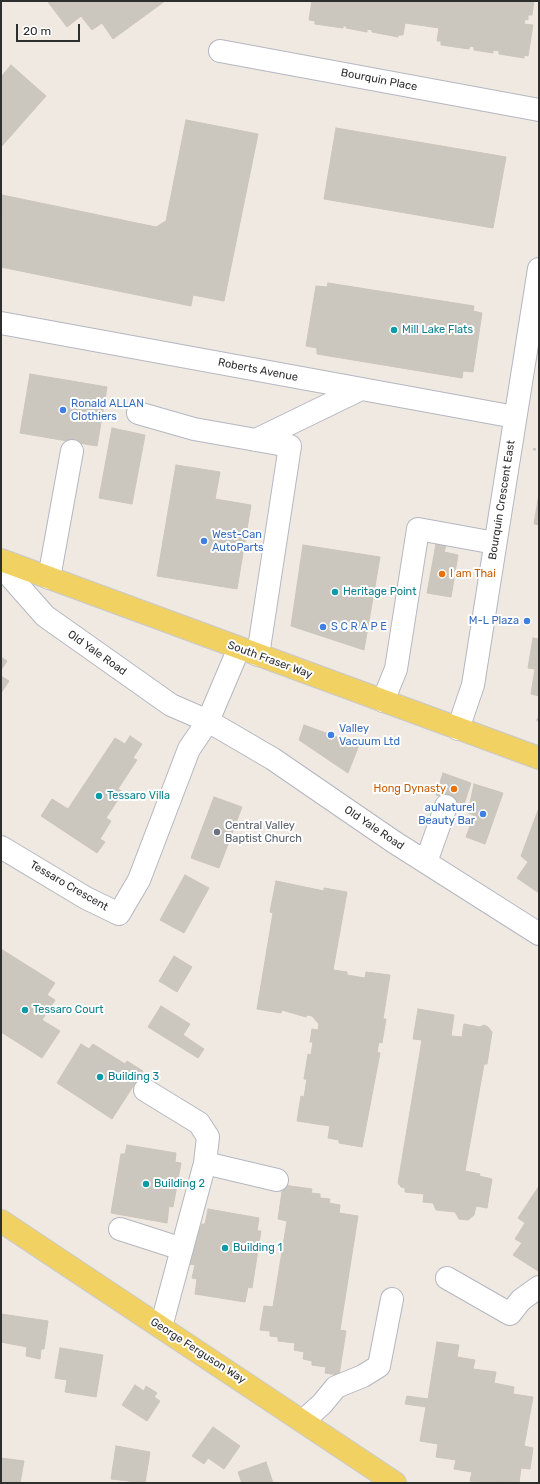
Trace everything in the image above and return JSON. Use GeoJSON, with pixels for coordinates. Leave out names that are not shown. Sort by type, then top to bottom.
{"type":"FeatureCollection","features":[{"type":"Feature","properties":{"kind":"main road","name":"South Fraser Way"},"geometry":{"type":"LineString","coordinates":[[1,560],[539,758]]}},
{"type":"Feature","properties":{"kind":"main road","name":"George Ferguson Way"},"geometry":{"type":"LineString","coordinates":[[1,1221],[303,1421],[387,1481]]}},
{"type":"Feature","properties":{"kind":"street","name":"Bourquin Place"},"geometry":{"type":"LineString","coordinates":[[220,51],[539,110]]}},
{"type":"Feature","properties":{"kind":"street","name":"Bourquin Crescent East"},"geometry":{"type":"LineString","coordinates":[[458,729],[472,690],[538,281]]}},
{"type":"Feature","properties":{"kind":"street","name":"Roberts Avenue"},"geometry":{"type":"LineString","coordinates":[[1,323],[515,417]]}},
{"type":"Feature","properties":{"kind":"street"},"geometry":{"type":"LineString","coordinates":[[256,440],[361,390]]}},
{"type":"Feature","properties":{"kind":"street"},"geometry":{"type":"LineString","coordinates":[[138,413],[194,429],[290,446],[248,652],[208,721]]}},
{"type":"Feature","properties":{"kind":"street"},"geometry":{"type":"LineString","coordinates":[[49,578],[72,451]]}},
{"type":"Feature","properties":{"kind":"street"},"geometry":{"type":"LineString","coordinates":[[384,701],[396,668],[418,529],[495,543]]}},
{"type":"Feature","properties":{"kind":"street","name":"Old Yale Road"},"geometry":{"type":"LineString","coordinates":[[1,566],[45,616],[171,705],[208,721],[273,758],[394,842],[539,934]]}},
{"type":"Feature","properties":{"kind":"street","name":"Tessaro Crescent"},"geometry":{"type":"LineString","coordinates":[[1,847],[86,898],[119,914],[139,880],[189,749],[208,721]]}},
{"type":"Feature","properties":{"kind":"street"},"geometry":{"type":"LineString","coordinates":[[426,862],[446,806]]}},
{"type":"Feature","properties":{"kind":"street"},"geometry":{"type":"LineString","coordinates":[[145,1090],[199,1123],[208,1137],[205,1163],[161,1327]]}},
{"type":"Feature","properties":{"kind":"street"},"geometry":{"type":"LineString","coordinates":[[205,1163],[277,1180]]}},
{"type":"Feature","properties":{"kind":"street"},"geometry":{"type":"LineString","coordinates":[[120,1229],[182,1249]]}},
{"type":"Feature","properties":{"kind":"street"},"geometry":{"type":"LineString","coordinates":[[447,1278],[510,1314],[521,1300],[539,1287]]}},
{"type":"Feature","properties":{"kind":"street"},"geometry":{"type":"LineString","coordinates":[[303,1421],[322,1404],[336,1387],[363,1376],[379,1366],[392,1299]]}},
{"type":"Feature","properties":{"kind":"path"},"geometry":{"type":"LineString","coordinates":[[538,722],[539,718]]}},
{"type":"Feature","properties":{"kind":"building"},"geometry":{"type":"Polygon","coordinates":[[[165,1],[113,39],[102,23],[92,30],[81,16],[67,27],[48,2],[165,1]]]}},
{"type":"Feature","properties":{"kind":"building"},"geometry":{"type":"Polygon","coordinates":[[[312,1],[450,1],[457,3],[457,1],[534,1],[532,15],[528,15],[528,20],[525,19],[524,24],[533,25],[528,56],[524,55],[524,58],[499,54],[499,51],[493,50],[493,53],[474,50],[474,47],[470,46],[469,49],[441,45],[441,41],[437,41],[439,28],[405,23],[403,35],[398,35],[398,37],[372,32],[372,30],[367,29],[367,32],[346,28],[347,26],[343,26],[343,28],[315,24],[315,21],[309,20],[312,1]]]}},
{"type":"Feature","properties":{"kind":"building"},"geometry":{"type":"Polygon","coordinates":[[[11,65],[46,96],[1,147],[1,77],[11,65]]]}},
{"type":"Feature","properties":{"kind":"building"},"geometry":{"type":"Polygon","coordinates":[[[186,120],[258,134],[224,301],[193,295],[191,306],[1,267],[2,195],[156,227],[166,221],[186,120]]]}},
{"type":"Feature","properties":{"kind":"building"},"geometry":{"type":"Polygon","coordinates":[[[336,128],[506,157],[493,228],[324,199],[336,128]]]}},
{"type":"Feature","properties":{"kind":"building","name":"Mill Lake Flats"},"geometry":{"type":"Polygon","coordinates":[[[328,283],[474,306],[473,311],[482,313],[473,372],[463,371],[462,378],[317,354],[317,348],[306,346],[316,286],[327,287],[328,283]]]}},
{"type":"Feature","properties":{"kind":"building","name":"Ronald ALLAN Clothiers"},"geometry":{"type":"Polygon","coordinates":[[[30,374],[107,387],[97,446],[20,433],[30,374]]]}},
{"type":"Feature","properties":{"kind":"building"},"geometry":{"type":"Polygon","coordinates":[[[112,428],[145,435],[132,504],[99,498],[112,428]]]}},
{"type":"Feature","properties":{"kind":"building","name":"West-Can AutoParts"},"geometry":{"type":"Polygon","coordinates":[[[176,465],[220,472],[215,499],[251,505],[237,589],[157,576],[176,465]]]}},
{"type":"Feature","properties":{"kind":"building"},"geometry":{"type":"Polygon","coordinates":[[[539,494],[539,525],[534,524],[539,494]]]}},
{"type":"Feature","properties":{"kind":"building","name":"I am Thai"},"geometry":{"type":"Polygon","coordinates":[[[436,544],[446,546],[444,552],[458,555],[451,597],[427,593],[436,544]]]}},
{"type":"Feature","properties":{"kind":"building","name":"Heritage Point"},"geometry":{"type":"Polygon","coordinates":[[[303,545],[380,557],[364,650],[291,626],[303,545]]]}},
{"type":"Feature","properties":{"kind":"building"},"geometry":{"type":"Polygon","coordinates":[[[533,638],[539,639],[539,696],[531,694],[535,669],[528,668],[533,638]]]}},
{"type":"Feature","properties":{"kind":"building"},"geometry":{"type":"Polygon","coordinates":[[[1,657],[7,661],[1,670],[1,657]]]}},
{"type":"Feature","properties":{"kind":"building"},"geometry":{"type":"Polygon","coordinates":[[[1,676],[9,681],[1,693],[1,676]]]}},
{"type":"Feature","properties":{"kind":"building"},"geometry":{"type":"Polygon","coordinates":[[[304,725],[359,745],[348,773],[299,740],[304,725]]]}},
{"type":"Feature","properties":{"kind":"building","name":"Tessaro Villa"},"geometry":{"type":"Polygon","coordinates":[[[130,736],[142,744],[133,758],[137,760],[118,789],[123,792],[106,818],[111,821],[100,839],[105,842],[97,853],[41,816],[52,799],[68,809],[115,738],[125,744],[130,736]]]}},
{"type":"Feature","properties":{"kind":"building","name":"Hong Dynasty"},"geometry":{"type":"Polygon","coordinates":[[[443,773],[471,783],[464,804],[436,795],[443,773]]]}},
{"type":"Feature","properties":{"kind":"building","name":"auNaturel Beauty Bar"},"geometry":{"type":"Polygon","coordinates":[[[474,784],[503,793],[485,844],[466,837],[474,815],[468,813],[474,784]]]}},
{"type":"Feature","properties":{"kind":"building","name":"Central Valley Baptist Church"},"geometry":{"type":"Polygon","coordinates":[[[214,797],[242,807],[219,868],[191,858],[214,797]]]}},
{"type":"Feature","properties":{"kind":"building"},"geometry":{"type":"Polygon","coordinates":[[[539,808],[539,893],[517,878],[528,862],[521,856],[539,808]]]}},
{"type":"Feature","properties":{"kind":"building"},"geometry":{"type":"Polygon","coordinates":[[[185,875],[209,888],[184,933],[160,920],[185,875]]]}},
{"type":"Feature","properties":{"kind":"building"},"geometry":{"type":"Polygon","coordinates":[[[276,881],[324,891],[324,888],[347,892],[333,970],[347,972],[347,975],[365,978],[366,972],[390,975],[383,1019],[386,1019],[382,1043],[379,1042],[377,1052],[380,1053],[362,1147],[339,1143],[339,1140],[328,1138],[330,1126],[297,1121],[301,1096],[304,1097],[307,1079],[304,1079],[308,1054],[311,1055],[313,1042],[310,1042],[312,1029],[318,1030],[319,1024],[312,1016],[307,1015],[306,1017],[282,1010],[281,1013],[257,1009],[273,913],[270,912],[276,881]]]}},
{"type":"Feature","properties":{"kind":"building","name":"Tessaro Court"},"geometry":{"type":"Polygon","coordinates":[[[1,949],[55,983],[47,995],[55,1000],[42,1020],[60,1031],[42,1058],[1,1032],[1,949]]]}},
{"type":"Feature","properties":{"kind":"building"},"geometry":{"type":"Polygon","coordinates":[[[174,956],[192,967],[177,992],[159,981],[174,956]]]}},
{"type":"Feature","properties":{"kind":"building"},"geometry":{"type":"Polygon","coordinates":[[[161,1006],[190,1024],[183,1035],[204,1049],[198,1058],[148,1027],[161,1006]]]}},
{"type":"Feature","properties":{"kind":"building"},"geometry":{"type":"Polygon","coordinates":[[[418,1009],[454,1015],[451,1036],[462,1037],[464,1024],[480,1027],[484,1025],[492,1032],[487,1064],[484,1064],[465,1171],[480,1174],[479,1176],[492,1179],[487,1208],[476,1206],[474,1215],[468,1220],[459,1219],[455,1212],[436,1210],[433,1203],[423,1202],[424,1194],[405,1192],[405,1188],[401,1187],[398,1183],[422,1040],[413,1039],[418,1009]]]}},
{"type":"Feature","properties":{"kind":"building","name":"Building 3"},"geometry":{"type":"Polygon","coordinates":[[[81,1044],[89,1049],[93,1044],[125,1064],[127,1061],[143,1071],[112,1119],[57,1083],[81,1044]]]}},
{"type":"Feature","properties":{"kind":"building","name":"Building 2"},"geometry":{"type":"Polygon","coordinates":[[[127,1145],[176,1153],[175,1162],[181,1163],[173,1207],[169,1206],[167,1223],[111,1213],[121,1154],[125,1154],[127,1145]]]}},
{"type":"Feature","properties":{"kind":"building"},"geometry":{"type":"Polygon","coordinates":[[[283,1185],[312,1189],[311,1193],[320,1194],[320,1198],[330,1199],[329,1203],[340,1205],[339,1213],[358,1216],[340,1330],[346,1331],[339,1375],[325,1373],[326,1367],[312,1365],[312,1361],[303,1359],[304,1352],[294,1350],[295,1343],[278,1341],[278,1337],[270,1336],[270,1331],[260,1330],[264,1306],[273,1307],[287,1221],[278,1219],[283,1185]]]}},
{"type":"Feature","properties":{"kind":"building"},"geometry":{"type":"Polygon","coordinates":[[[539,1186],[538,1271],[513,1255],[522,1243],[515,1239],[525,1223],[518,1218],[539,1186]]]}},
{"type":"Feature","properties":{"kind":"building","name":"Building 1"},"geometry":{"type":"Polygon","coordinates":[[[208,1209],[259,1218],[257,1231],[261,1231],[252,1288],[248,1287],[245,1302],[195,1294],[197,1279],[192,1278],[195,1265],[189,1264],[196,1227],[201,1227],[202,1224],[205,1224],[208,1209]]]}},
{"type":"Feature","properties":{"kind":"building"},"geometry":{"type":"Polygon","coordinates":[[[1,1314],[48,1321],[44,1349],[41,1349],[40,1359],[26,1356],[27,1347],[1,1342],[1,1314]]]}},
{"type":"Feature","properties":{"kind":"building"},"geometry":{"type":"Polygon","coordinates":[[[437,1342],[459,1345],[457,1357],[475,1360],[473,1369],[496,1372],[494,1383],[514,1387],[513,1394],[533,1397],[524,1446],[533,1448],[530,1469],[521,1468],[519,1483],[470,1481],[472,1472],[454,1469],[456,1460],[436,1457],[438,1444],[420,1441],[426,1407],[405,1404],[407,1396],[428,1399],[437,1342]]]}},
{"type":"Feature","properties":{"kind":"building"},"geometry":{"type":"Polygon","coordinates":[[[60,1348],[103,1355],[96,1397],[65,1392],[67,1380],[55,1378],[60,1348]]]}},
{"type":"Feature","properties":{"kind":"building"},"geometry":{"type":"Polygon","coordinates":[[[135,1385],[144,1391],[146,1386],[157,1393],[154,1397],[160,1401],[147,1421],[122,1405],[135,1385]]]}},
{"type":"Feature","properties":{"kind":"building"},"geometry":{"type":"Polygon","coordinates":[[[213,1427],[240,1446],[224,1469],[208,1458],[204,1464],[192,1456],[213,1427]]]}},
{"type":"Feature","properties":{"kind":"building"},"geometry":{"type":"Polygon","coordinates":[[[116,1446],[150,1452],[145,1483],[111,1479],[116,1446]]]}},
{"type":"Feature","properties":{"kind":"building"},"geometry":{"type":"Polygon","coordinates":[[[1,1458],[24,1461],[20,1483],[1,1483],[1,1458]]]}},
{"type":"Feature","properties":{"kind":"building"},"geometry":{"type":"Polygon","coordinates":[[[266,1462],[273,1483],[242,1483],[238,1472],[266,1462]]]}},
{"type":"Feature","properties":{"kind":"place","name":"Mill Lake Flats"},"geometry":{"type":"Point","coordinates":[394,330]}},
{"type":"Feature","properties":{"kind":"place","name":"Ronald ALLAN Clothiers"},"geometry":{"type":"Point","coordinates":[63,410]}},
{"type":"Feature","properties":{"kind":"place","name":"West-Can AutoParts"},"geometry":{"type":"Point","coordinates":[204,541]}},
{"type":"Feature","properties":{"kind":"place","name":"I am Thai"},"geometry":{"type":"Point","coordinates":[442,574]}},
{"type":"Feature","properties":{"kind":"place","name":"Heritage Point"},"geometry":{"type":"Point","coordinates":[335,592]}},
{"type":"Feature","properties":{"kind":"place","name":"M-L Plaza"},"geometry":{"type":"Point","coordinates":[527,621]}},
{"type":"Feature","properties":{"kind":"place","name":"S C R A P E"},"geometry":{"type":"Point","coordinates":[323,627]}},
{"type":"Feature","properties":{"kind":"place","name":"Valley Vacuum Ltd"},"geometry":{"type":"Point","coordinates":[331,735]}},
{"type":"Feature","properties":{"kind":"place","name":"Hong Dynasty"},"geometry":{"type":"Point","coordinates":[454,789]}},
{"type":"Feature","properties":{"kind":"place","name":"Tessaro Villa"},"geometry":{"type":"Point","coordinates":[99,796]}},
{"type":"Feature","properties":{"kind":"place","name":"auNaturel Beauty Bar"},"geometry":{"type":"Point","coordinates":[483,814]}},
{"type":"Feature","properties":{"kind":"place","name":"Central Valley Baptist Church"},"geometry":{"type":"Point","coordinates":[217,832]}},
{"type":"Feature","properties":{"kind":"place","name":"Tessaro Court"},"geometry":{"type":"Point","coordinates":[25,1010]}},
{"type":"Feature","properties":{"kind":"place","name":"Building 3"},"geometry":{"type":"Point","coordinates":[100,1077]}},
{"type":"Feature","properties":{"kind":"place","name":"Building 2"},"geometry":{"type":"Point","coordinates":[146,1184]}},
{"type":"Feature","properties":{"kind":"place","name":"Building 1"},"geometry":{"type":"Point","coordinates":[225,1248]}}]}
